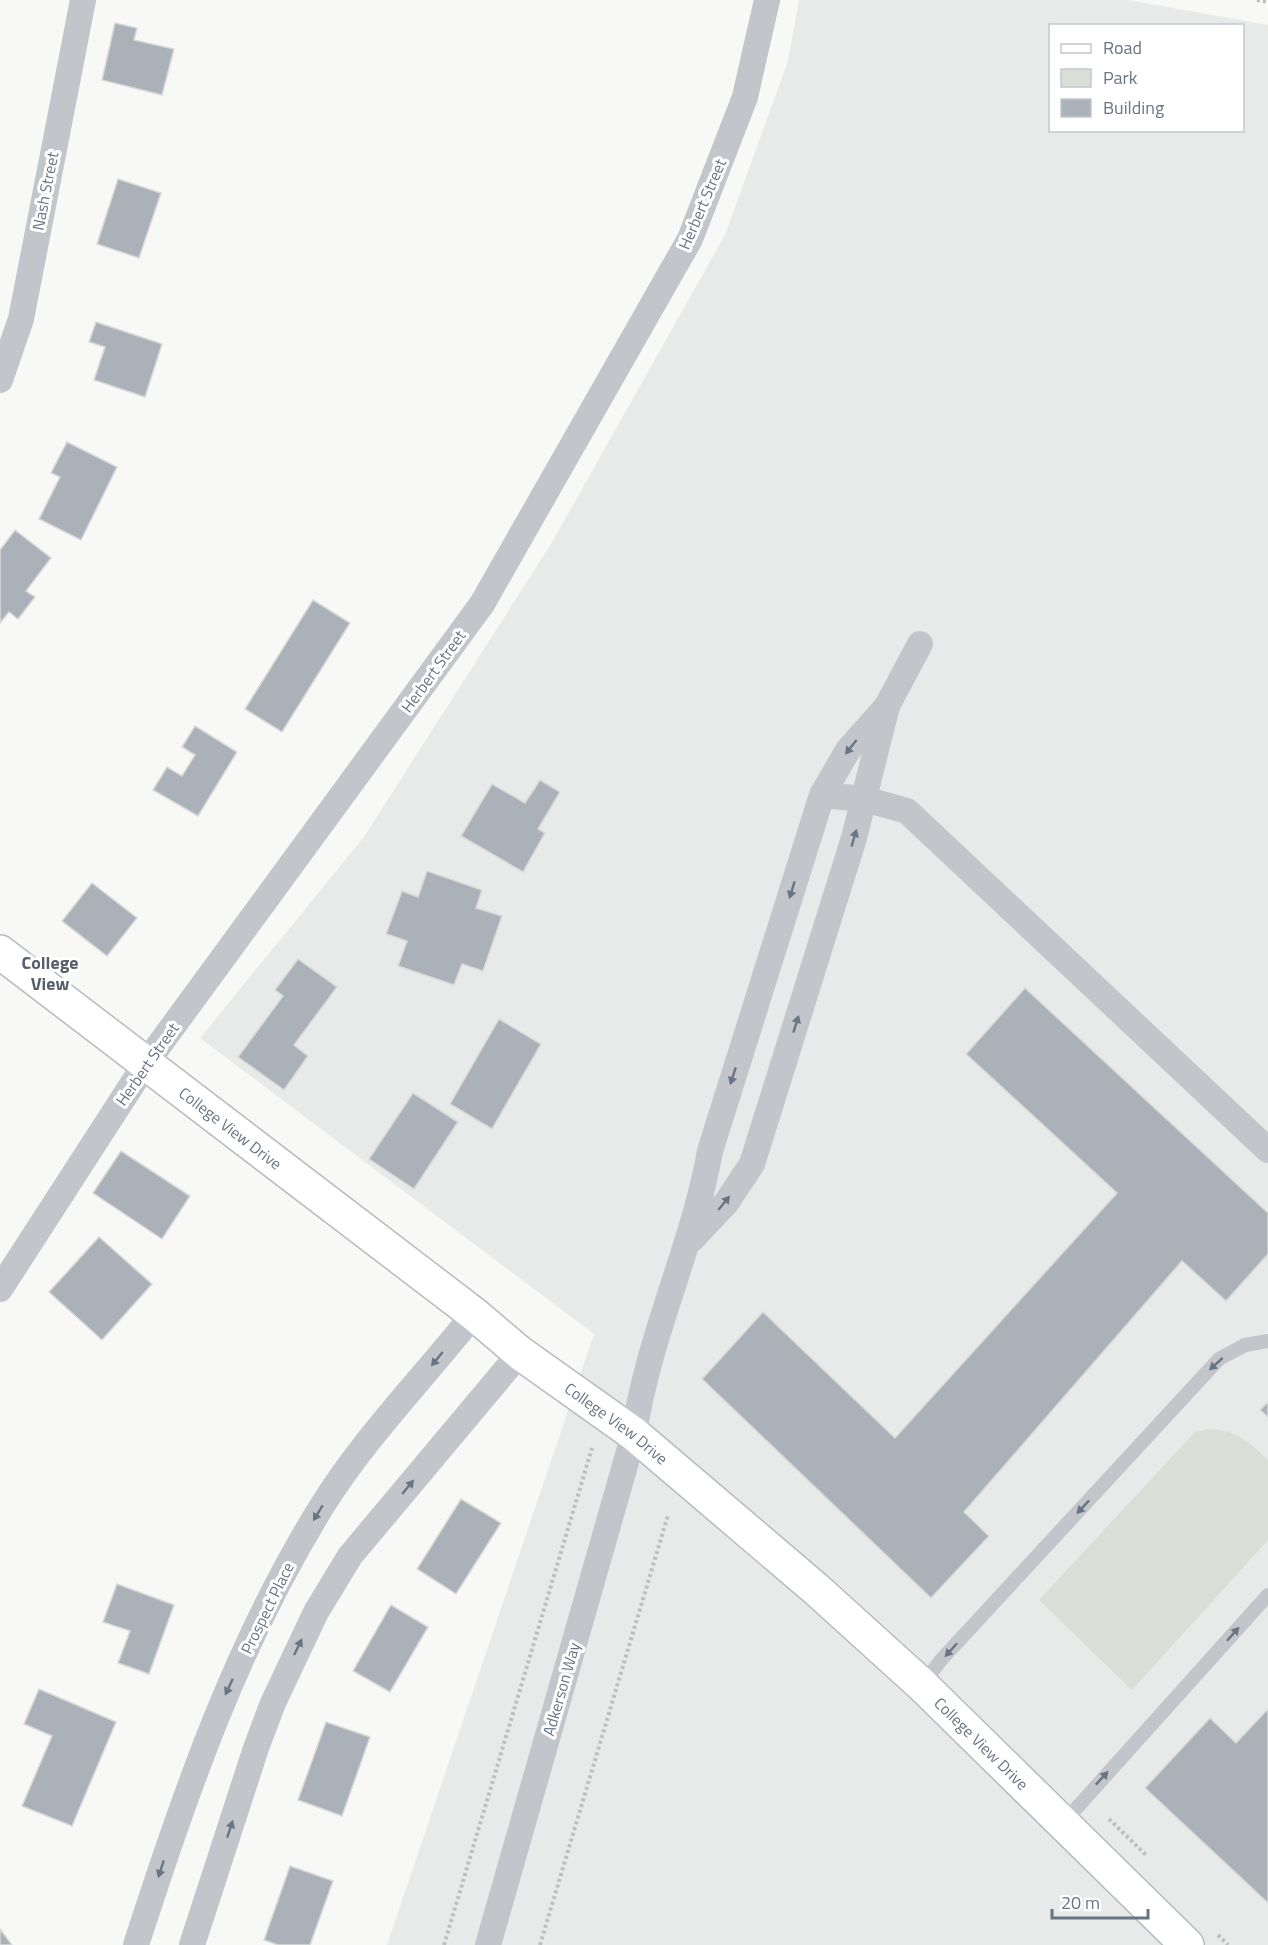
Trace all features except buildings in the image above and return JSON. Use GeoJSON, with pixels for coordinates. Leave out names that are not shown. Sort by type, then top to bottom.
{"type":"FeatureCollection","features":[{"type":"Feature","properties":{"kind":"street","name":"Nash Street"},"geometry":{"type":"LineString","coordinates":[[0,380],[11,318],[83,0]]}},
{"type":"Feature","properties":{"kind":"street","name":"Herbert Street"},"geometry":{"type":"LineString","coordinates":[[0,1289],[146,1063],[482,604],[690,239],[745,97],[767,0]]}},
{"type":"Feature","properties":{"kind":"street"},"geometry":{"type":"LineString","coordinates":[[685,1246],[726,1203],[752,1164],[864,799],[887,706],[920,644]]}},
{"type":"Feature","properties":{"kind":"street","name":"Adkerson Way"},"geometry":{"type":"LineString","coordinates":[[488,1945],[634,1434],[640,1391],[702,1198],[710,1151],[822,795],[848,750],[887,706]]}},
{"type":"Feature","properties":{"kind":"street"},"geometry":{"type":"LineString","coordinates":[[822,795],[864,799],[907,811],[1268,1150]]}},
{"type":"Feature","properties":{"kind":"street","name":"College View Drive"},"geometry":{"type":"LineString","coordinates":[[0,952],[474,1314],[520,1353],[634,1434],[816,1589],[922,1685],[1187,1945]]}},
{"type":"Feature","properties":{"kind":"street","name":"Prospect Place"},"geometry":{"type":"LineString","coordinates":[[136,1945],[180,1808],[219,1709],[269,1599],[323,1505],[352,1464],[474,1314]]}},
{"type":"Feature","properties":{"kind":"street"},"geometry":{"type":"LineString","coordinates":[[192,1945],[256,1748],[273,1703],[316,1612],[350,1556],[520,1353]]}},
{"type":"Feature","properties":{"kind":"lane"},"geometry":{"type":"LineString","coordinates":[[922,1685],[959,1640],[1219,1359],[1245,1346],[1268,1341]]}},
{"type":"Feature","properties":{"kind":"lane"},"geometry":{"type":"LineString","coordinates":[[1064,1822],[1268,1595]]}},
{"type":"Feature","properties":{"kind":"path"},"geometry":{"type":"LineString","coordinates":[[1257,0],[1268,2]]}},
{"type":"Feature","properties":{"kind":"path"},"geometry":{"type":"LineString","coordinates":[[444,1945],[592,1448]]}},
{"type":"Feature","properties":{"kind":"path"},"geometry":{"type":"LineString","coordinates":[[540,1945],[668,1515]]}},
{"type":"Feature","properties":{"kind":"shaded area"},"geometry":{"type":"Polygon","coordinates":[[[799,0],[1128,0],[1268,25],[1268,1945],[387,1945],[594,1334],[200,1038],[364,837],[551,544],[725,235],[788,61],[799,0]]]}},
{"type":"Feature","properties":{"kind":"green space"},"geometry":{"type":"Polygon","coordinates":[[[1210,1429],[1236,1435],[1248,1442],[1268,1460],[1268,1540],[1132,1690],[1039,1600],[1195,1432],[1210,1429]]]}},
{"type":"Feature","properties":{"kind":"district","name":"College View"},"geometry":{"type":"Point","coordinates":[50,973]}}]}
